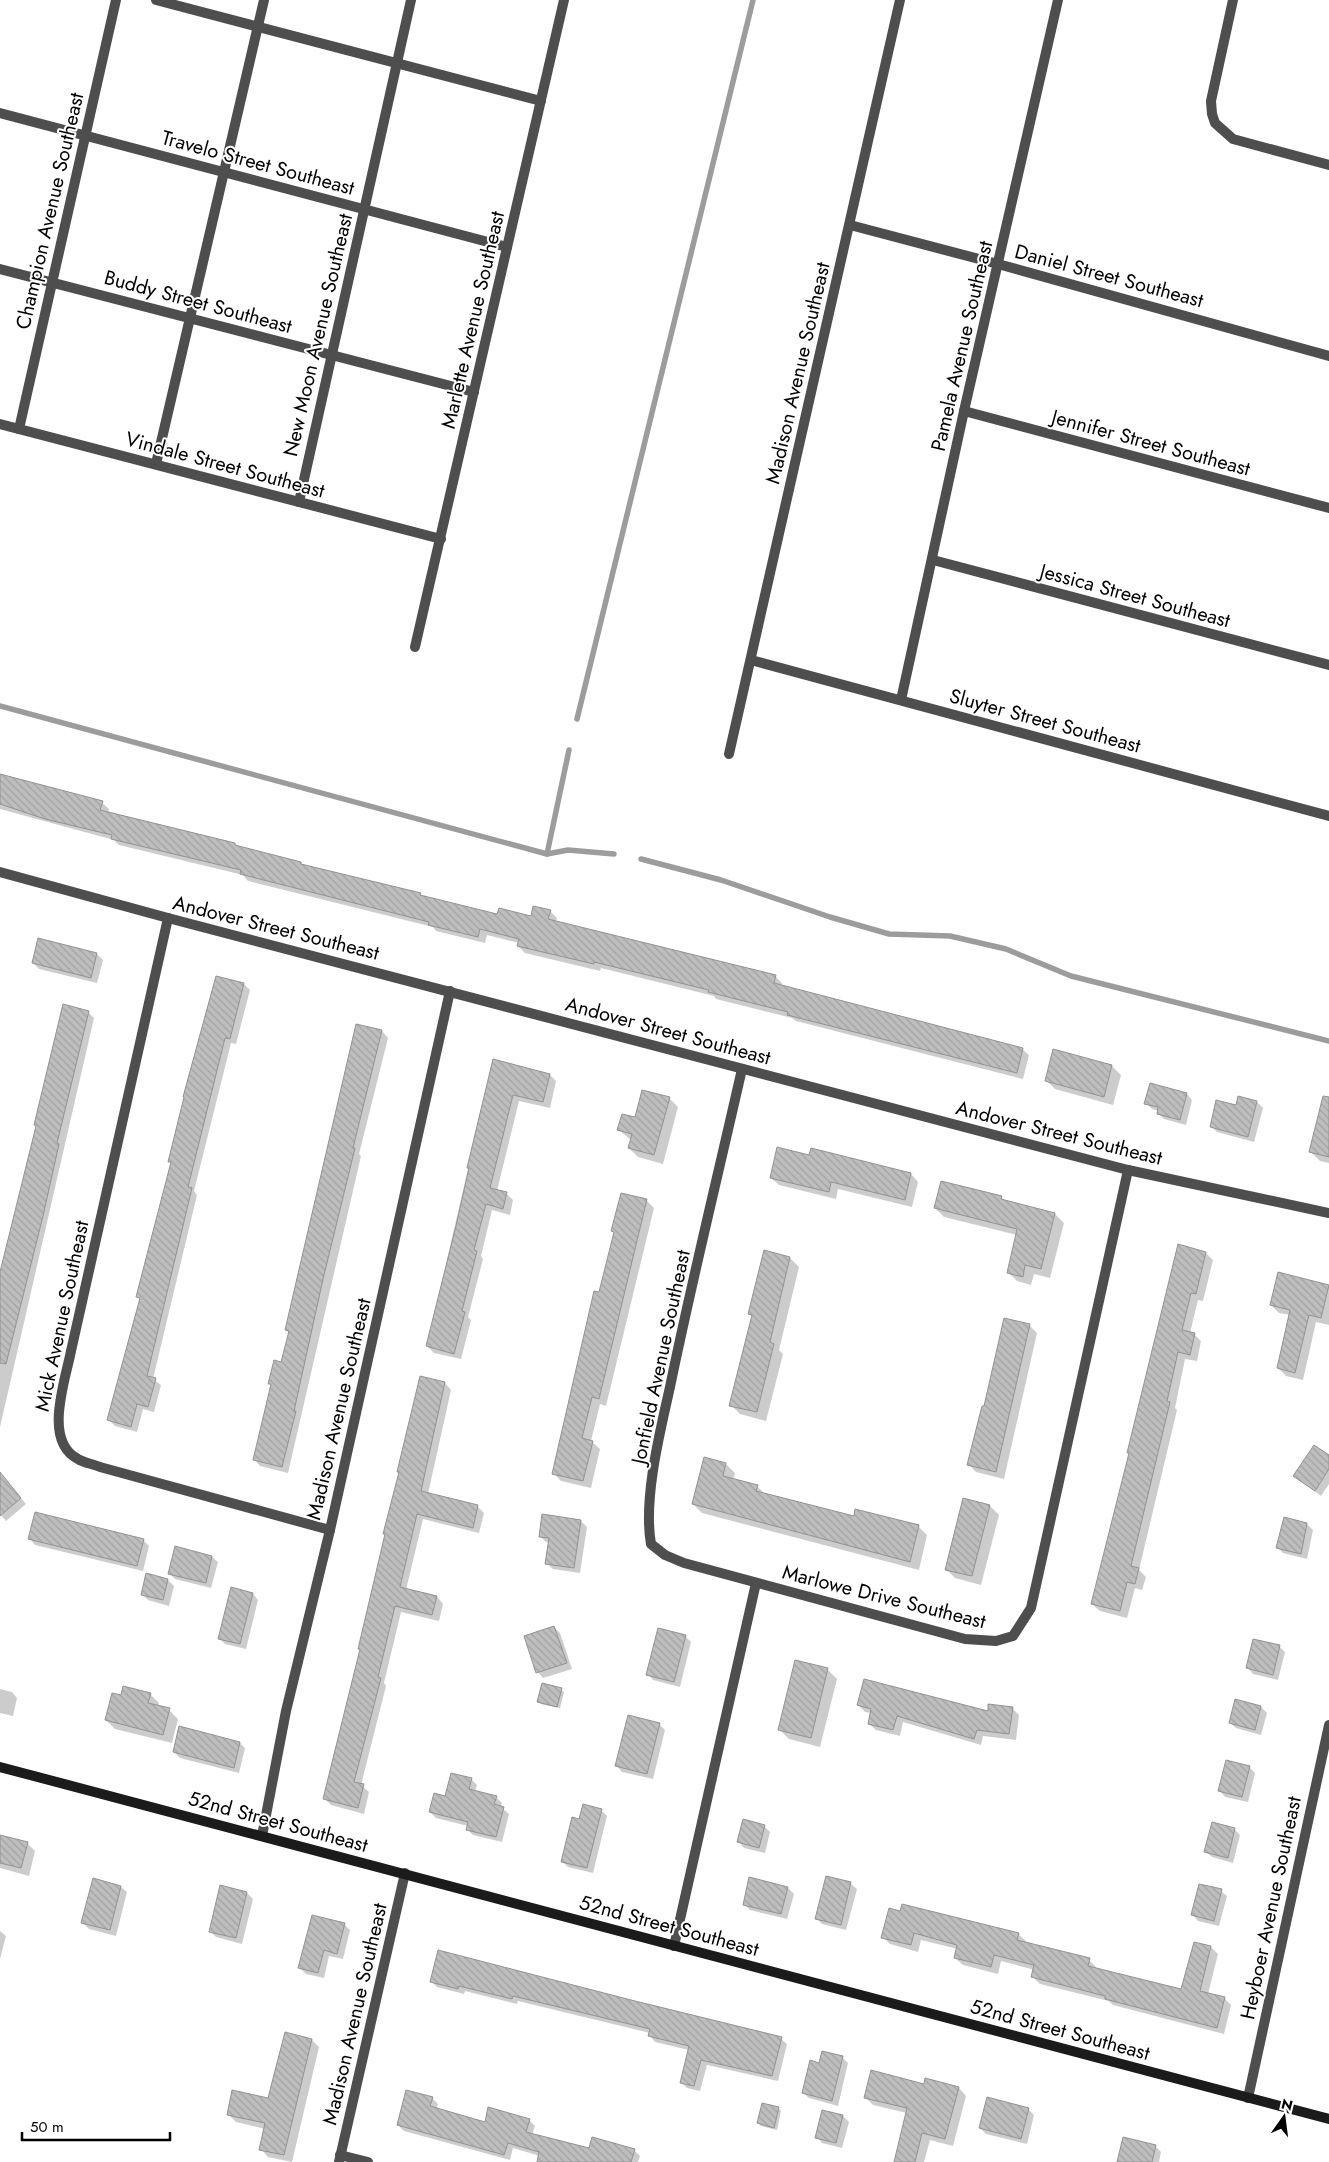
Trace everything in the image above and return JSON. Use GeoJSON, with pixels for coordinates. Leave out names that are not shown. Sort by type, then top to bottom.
{"type":"FeatureCollection","features":[{"type":"Feature","properties":{"kind":"main road","name":"52nd Street Southeast"},"geometry":{"type":"LineString","coordinates":[[0,1767],[1329,2119]]}},
{"type":"Feature","properties":{"kind":"street","name":"Champion Avenue Southeast"},"geometry":{"type":"LineString","coordinates":[[19,429],[116,0]]}},
{"type":"Feature","properties":{"kind":"street"},"geometry":{"type":"LineString","coordinates":[[156,0],[541,101]]}},
{"type":"Feature","properties":{"kind":"street"},"geometry":{"type":"LineString","coordinates":[[156,464],[264,0]]}},
{"type":"Feature","properties":{"kind":"street","name":"New Moon Avenue Southeast"},"geometry":{"type":"LineString","coordinates":[[299,502],[411,0]]}},
{"type":"Feature","properties":{"kind":"street","name":"Marlette Avenue Southeast"},"geometry":{"type":"LineString","coordinates":[[415,647],[564,0]]}},
{"type":"Feature","properties":{"kind":"street","name":"Madison Avenue Southeast"},"geometry":{"type":"LineString","coordinates":[[729,754],[900,0]]}},
{"type":"Feature","properties":{"kind":"street","name":"Pamela Avenue Southeast"},"geometry":{"type":"LineString","coordinates":[[901,700],[964,411],[1058,0]]}},
{"type":"Feature","properties":{"kind":"street"},"geometry":{"type":"LineString","coordinates":[[1233,0],[1211,101],[1215,123],[1234,139],[1329,165]]}},
{"type":"Feature","properties":{"kind":"street","name":"Travelo Street Southeast"},"geometry":{"type":"LineString","coordinates":[[0,113],[507,247]]}},
{"type":"Feature","properties":{"kind":"street","name":"Daniel Street Southeast"},"geometry":{"type":"LineString","coordinates":[[850,226],[998,264],[1329,356]]}},
{"type":"Feature","properties":{"kind":"street","name":"Buddy Street Southeast"},"geometry":{"type":"LineString","coordinates":[[0,269],[474,392]]}},
{"type":"Feature","properties":{"kind":"street","name":"Jennifer Street Southeast"},"geometry":{"type":"LineString","coordinates":[[964,411],[1329,508]]}},
{"type":"Feature","properties":{"kind":"street","name":"Vindale Street Southeast"},"geometry":{"type":"LineString","coordinates":[[0,424],[441,539]]}},
{"type":"Feature","properties":{"kind":"street","name":"Jessica Street Southeast"},"geometry":{"type":"LineString","coordinates":[[933,560],[1329,665]]}},
{"type":"Feature","properties":{"kind":"street","name":"Sluyter Street Southeast"},"geometry":{"type":"LineString","coordinates":[[751,660],[1329,816]]}},
{"type":"Feature","properties":{"kind":"street","name":"Andover Street Southeast"},"geometry":{"type":"LineString","coordinates":[[0,872],[168,918],[1128,1170],[1329,1213]]}},
{"type":"Feature","properties":{"kind":"street","name":"Mick Avenue Southeast"},"geometry":{"type":"LineString","coordinates":[[168,918],[71,1351],[57,1422],[62,1444],[77,1459],[92,1464],[330,1530]]}},
{"type":"Feature","properties":{"kind":"street","name":"Madison Avenue Southeast"},"geometry":{"type":"LineString","coordinates":[[262,1836],[286,1711],[330,1530],[450,991]]}},
{"type":"Feature","properties":{"kind":"street","name":"Jonfield Avenue Southeast"},"geometry":{"type":"LineString","coordinates":[[742,1069],[668,1393],[657,1449],[648,1526],[651,1544],[664,1554],[684,1564],[756,1583]]}},
{"type":"Feature","properties":{"kind":"street","name":"Marlowe Drive Southeast"},"geometry":{"type":"LineString","coordinates":[[674,1946],[756,1583],[965,1639],[996,1642],[1013,1636],[1031,1608],[1128,1170]]}},
{"type":"Feature","properties":{"kind":"street","name":"Heyboer Avenue Southeast"},"geometry":{"type":"LineString","coordinates":[[1248,2098],[1329,1726]]}},
{"type":"Feature","properties":{"kind":"street","name":"Madison Avenue Southeast"},"geometry":{"type":"LineString","coordinates":[[340,2158],[405,1873]]}},
{"type":"Feature","properties":{"kind":"street"},"geometry":{"type":"LineString","coordinates":[[340,2158],[368,2162]]}},
{"type":"Feature","properties":{"kind":"building"},"geometry":{"type":"Polygon","coordinates":[[[0,774],[103,801],[100,810],[235,843],[235,845],[301,862],[301,864],[421,893],[420,895],[497,914],[499,908],[531,916],[533,906],[551,910],[548,919],[776,975],[774,983],[1023,1048],[1017,1073],[787,1015],[788,1012],[708,992],[709,990],[594,962],[594,964],[517,946],[519,939],[480,929],[478,937],[428,925],[429,922],[240,874],[241,870],[111,839],[112,835],[45,819],[0,804],[0,774]]]}},
{"type":"Feature","properties":{"kind":"building"},"geometry":{"type":"Polygon","coordinates":[[[38,938],[97,953],[91,978],[32,963],[38,938]]]}},
{"type":"Feature","properties":{"kind":"building"},"geometry":{"type":"Polygon","coordinates":[[[216,976],[244,983],[230,1039],[225,1038],[188,1187],[192,1188],[147,1376],[156,1378],[148,1407],[137,1404],[131,1427],[107,1420],[140,1298],[136,1297],[171,1162],[168,1162],[183,1097],[216,976]]]}},
{"type":"Feature","properties":{"kind":"building"},"geometry":{"type":"Polygon","coordinates":[[[63,1004],[89,1011],[57,1143],[59,1144],[43,1216],[6,1364],[0,1363],[0,1272],[36,1126],[34,1125],[63,1004]]]}},
{"type":"Feature","properties":{"kind":"building"},"geometry":{"type":"Polygon","coordinates":[[[356,1024],[382,1030],[323,1279],[294,1411],[296,1411],[282,1467],[253,1460],[271,1384],[268,1384],[274,1360],[281,1362],[289,1331],[285,1330],[356,1024]]]}},
{"type":"Feature","properties":{"kind":"building"},"geometry":{"type":"Polygon","coordinates":[[[1053,1049],[1112,1065],[1104,1097],[1045,1081],[1053,1049]]]}},
{"type":"Feature","properties":{"kind":"building"},"geometry":{"type":"Polygon","coordinates":[[[493,1059],[550,1074],[543,1102],[513,1095],[490,1188],[507,1192],[503,1209],[486,1204],[474,1250],[477,1251],[462,1311],[465,1312],[454,1354],[426,1346],[456,1226],[469,1168],[467,1168],[493,1059]]]}},
{"type":"Feature","properties":{"kind":"building"},"geometry":{"type":"Polygon","coordinates":[[[1150,1083],[1187,1093],[1180,1120],[1157,1114],[1158,1107],[1144,1104],[1150,1083]]]}},
{"type":"Feature","properties":{"kind":"building"},"geometry":{"type":"Polygon","coordinates":[[[642,1090],[670,1097],[654,1155],[628,1148],[632,1134],[617,1130],[622,1114],[635,1117],[642,1090]]]}},
{"type":"Feature","properties":{"kind":"building"},"geometry":{"type":"Polygon","coordinates":[[[1238,1096],[1257,1101],[1248,1137],[1210,1127],[1216,1100],[1236,1105],[1238,1096]]]}},
{"type":"Feature","properties":{"kind":"building"},"geometry":{"type":"Polygon","coordinates":[[[1323,1096],[1329,1097],[1329,1157],[1309,1152],[1323,1096]]]}},
{"type":"Feature","properties":{"kind":"building"},"geometry":{"type":"Polygon","coordinates":[[[777,1147],[809,1155],[811,1148],[911,1173],[905,1200],[831,1182],[829,1192],[770,1178],[777,1147]]]}},
{"type":"Feature","properties":{"kind":"building"},"geometry":{"type":"Polygon","coordinates":[[[941,1181],[1002,1196],[1001,1199],[1055,1213],[1041,1269],[1025,1265],[1023,1277],[1007,1273],[1017,1229],[934,1208],[941,1181]]]}},
{"type":"Feature","properties":{"kind":"building"},"geometry":{"type":"Polygon","coordinates":[[[621,1193],[647,1199],[599,1399],[592,1397],[582,1438],[593,1441],[583,1481],[552,1474],[594,1291],[599,1292],[614,1232],[611,1231],[621,1193]]]}},
{"type":"Feature","properties":{"kind":"building"},"geometry":{"type":"Polygon","coordinates":[[[1178,1244],[1206,1252],[1196,1294],[1191,1293],[1182,1330],[1195,1333],[1190,1355],[1178,1352],[1167,1401],[1170,1402],[1131,1566],[1139,1568],[1135,1584],[1127,1582],[1120,1611],[1091,1604],[1178,1244]]]}},
{"type":"Feature","properties":{"kind":"building"},"geometry":{"type":"Polygon","coordinates":[[[764,1250],[790,1257],[770,1342],[774,1344],[757,1412],[729,1406],[752,1315],[748,1314],[764,1250]]]}},
{"type":"Feature","properties":{"kind":"building"},"geometry":{"type":"Polygon","coordinates":[[[1278,1272],[1329,1285],[1321,1318],[1309,1315],[1295,1373],[1277,1368],[1290,1310],[1270,1305],[1278,1272]]]}},
{"type":"Feature","properties":{"kind":"building"},"geometry":{"type":"Polygon","coordinates":[[[1004,1318],[1030,1324],[996,1472],[967,1465],[982,1406],[984,1406],[1004,1318]]]}},
{"type":"Feature","properties":{"kind":"building"},"geometry":{"type":"Polygon","coordinates":[[[420,1376],[445,1382],[421,1491],[478,1505],[473,1528],[417,1514],[400,1587],[437,1596],[432,1615],[395,1606],[378,1677],[381,1678],[354,1782],[364,1784],[358,1808],[323,1799],[360,1649],[358,1649],[385,1534],[383,1534],[420,1376]]]}},
{"type":"Feature","properties":{"kind":"building"},"geometry":{"type":"Polygon","coordinates":[[[1314,1445],[1329,1455],[1329,1469],[1315,1491],[1293,1476],[1314,1445]]]}},
{"type":"Feature","properties":{"kind":"building"},"geometry":{"type":"Polygon","coordinates":[[[704,1457],[726,1463],[723,1476],[758,1485],[756,1491],[854,1516],[855,1509],[919,1525],[910,1562],[692,1504],[704,1457]]]}},
{"type":"Feature","properties":{"kind":"building"},"geometry":{"type":"Polygon","coordinates":[[[0,1472],[21,1498],[0,1516],[0,1472]]]}},
{"type":"Feature","properties":{"kind":"building"},"geometry":{"type":"Polygon","coordinates":[[[963,1498],[990,1505],[972,1576],[945,1570],[963,1498]]]}},
{"type":"Feature","properties":{"kind":"building"},"geometry":{"type":"Polygon","coordinates":[[[35,1512],[144,1539],[137,1566],[28,1539],[35,1512]]]}},
{"type":"Feature","properties":{"kind":"building"},"geometry":{"type":"Polygon","coordinates":[[[542,1514],[581,1520],[574,1568],[545,1564],[549,1538],[539,1537],[542,1514]]]}},
{"type":"Feature","properties":{"kind":"building"},"geometry":{"type":"Polygon","coordinates":[[[1284,1517],[1307,1523],[1301,1554],[1276,1548],[1284,1517]]]}},
{"type":"Feature","properties":{"kind":"building"},"geometry":{"type":"Polygon","coordinates":[[[175,1546],[212,1556],[206,1583],[168,1574],[175,1546]]]}},
{"type":"Feature","properties":{"kind":"building"},"geometry":{"type":"Polygon","coordinates":[[[146,1573],[168,1579],[163,1600],[141,1595],[146,1573]]]}},
{"type":"Feature","properties":{"kind":"building"},"geometry":{"type":"Polygon","coordinates":[[[231,1587],[253,1593],[240,1644],[218,1639],[231,1587]]]}},
{"type":"Feature","properties":{"kind":"building"},"geometry":{"type":"Polygon","coordinates":[[[554,1626],[567,1663],[536,1673],[524,1636],[554,1626]]]}},
{"type":"Feature","properties":{"kind":"building"},"geometry":{"type":"Polygon","coordinates":[[[658,1628],[686,1635],[674,1682],[646,1675],[658,1628]]]}},
{"type":"Feature","properties":{"kind":"building"},"geometry":{"type":"Polygon","coordinates":[[[1253,1639],[1280,1645],[1273,1675],[1246,1668],[1253,1639]]]}},
{"type":"Feature","properties":{"kind":"building"},"geometry":{"type":"Polygon","coordinates":[[[795,1660],[828,1668],[811,1738],[778,1730],[795,1660]]]}},
{"type":"Feature","properties":{"kind":"building"},"geometry":{"type":"Polygon","coordinates":[[[864,1679],[988,1711],[988,1704],[1013,1707],[1009,1734],[977,1730],[974,1739],[897,1716],[893,1730],[868,1724],[871,1709],[857,1705],[864,1679]]]}},
{"type":"Feature","properties":{"kind":"building"},"geometry":{"type":"Polygon","coordinates":[[[542,1683],[562,1688],[557,1707],[537,1702],[542,1683]]]}},
{"type":"Feature","properties":{"kind":"building"},"geometry":{"type":"Polygon","coordinates":[[[123,1686],[151,1693],[148,1703],[170,1708],[163,1735],[105,1720],[112,1693],[121,1695],[123,1686]]]}},
{"type":"Feature","properties":{"kind":"building"},"geometry":{"type":"Polygon","coordinates":[[[1235,1699],[1261,1706],[1255,1730],[1229,1723],[1235,1699]]]}},
{"type":"Feature","properties":{"kind":"building"},"geometry":{"type":"Polygon","coordinates":[[[628,1715],[660,1723],[647,1774],[615,1766],[628,1715]]]}},
{"type":"Feature","properties":{"kind":"building"},"geometry":{"type":"Polygon","coordinates":[[[179,1726],[240,1742],[234,1768],[173,1752],[179,1726]]]}},
{"type":"Feature","properties":{"kind":"building"},"geometry":{"type":"Polygon","coordinates":[[[1226,1760],[1250,1766],[1242,1797],[1218,1791],[1226,1760]]]}},
{"type":"Feature","properties":{"kind":"building"},"geometry":{"type":"Polygon","coordinates":[[[451,1773],[472,1778],[469,1789],[497,1796],[494,1804],[504,1807],[496,1837],[466,1830],[468,1822],[429,1812],[434,1793],[445,1796],[451,1773]]]}},
{"type":"Feature","properties":{"kind":"building"},"geometry":{"type":"Polygon","coordinates":[[[583,1804],[602,1809],[587,1868],[561,1862],[572,1817],[579,1819],[583,1804]]]}},
{"type":"Feature","properties":{"kind":"building"},"geometry":{"type":"Polygon","coordinates":[[[743,1819],[765,1825],[759,1848],[737,1842],[743,1819]]]}},
{"type":"Feature","properties":{"kind":"building"},"geometry":{"type":"Polygon","coordinates":[[[1212,1822],[1235,1828],[1228,1858],[1204,1852],[1212,1822]]]}},
{"type":"Feature","properties":{"kind":"building"},"geometry":{"type":"Polygon","coordinates":[[[0,1835],[28,1842],[21,1868],[0,1863],[0,1835]]]}},
{"type":"Feature","properties":{"kind":"building"},"geometry":{"type":"Polygon","coordinates":[[[826,1876],[851,1882],[841,1925],[815,1919],[826,1876]]]}},
{"type":"Feature","properties":{"kind":"building"},"geometry":{"type":"Polygon","coordinates":[[[749,1877],[788,1887],[781,1914],[743,1905],[749,1877]]]}},
{"type":"Feature","properties":{"kind":"building"},"geometry":{"type":"Polygon","coordinates":[[[93,1878],[121,1886],[110,1930],[81,1923],[93,1878]]]}},
{"type":"Feature","properties":{"kind":"building"},"geometry":{"type":"Polygon","coordinates":[[[1199,1884],[1222,1889],[1214,1921],[1191,1915],[1199,1884]]]}},
{"type":"Feature","properties":{"kind":"building"},"geometry":{"type":"Polygon","coordinates":[[[220,1885],[247,1892],[236,1938],[209,1932],[220,1885]]]}},
{"type":"Feature","properties":{"kind":"building"},"geometry":{"type":"Polygon","coordinates":[[[902,1904],[1019,1933],[1017,1940],[1090,1958],[1088,1966],[1181,1989],[1194,1942],[1211,1946],[1200,1991],[1225,1997],[1217,2028],[1105,1999],[1105,1996],[1031,1977],[1034,1965],[994,1955],[991,1967],[954,1958],[957,1945],[914,1933],[911,1945],[881,1938],[889,1908],[900,1911],[902,1904]]]}},
{"type":"Feature","properties":{"kind":"building"},"geometry":{"type":"Polygon","coordinates":[[[312,1915],[345,1923],[337,1954],[324,1950],[318,1973],[298,1968],[312,1915]]]}},
{"type":"Feature","properties":{"kind":"building"},"geometry":{"type":"Polygon","coordinates":[[[438,1950],[782,2037],[772,2076],[701,2060],[694,2086],[680,2083],[689,2046],[648,2036],[650,2029],[513,1996],[512,1999],[459,1986],[458,1989],[430,1982],[438,1950]]]}},
{"type":"Feature","properties":{"kind":"building"},"geometry":{"type":"Polygon","coordinates":[[[285,2032],[312,2039],[284,2155],[259,2150],[265,2123],[227,2115],[232,2090],[268,2098],[285,2032]]]}},
{"type":"Feature","properties":{"kind":"building"},"geometry":{"type":"Polygon","coordinates":[[[822,2051],[843,2056],[832,2101],[802,2093],[810,2060],[819,2063],[822,2051]]]}},
{"type":"Feature","properties":{"kind":"building"},"geometry":{"type":"Polygon","coordinates":[[[871,2070],[924,2084],[925,2078],[959,2087],[945,2139],[922,2133],[915,2162],[894,2162],[907,2108],[864,2098],[871,2070]]]}},
{"type":"Feature","properties":{"kind":"building"},"geometry":{"type":"Polygon","coordinates":[[[406,2090],[433,2097],[430,2106],[485,2122],[488,2107],[530,2119],[526,2132],[589,2148],[592,2137],[635,2149],[631,2162],[537,2162],[539,2152],[508,2143],[504,2155],[397,2125],[406,2090]]]}},
{"type":"Feature","properties":{"kind":"building"},"geometry":{"type":"Polygon","coordinates":[[[987,2097],[1029,2108],[1021,2139],[979,2128],[987,2097]]]}},
{"type":"Feature","properties":{"kind":"building"},"geometry":{"type":"Polygon","coordinates":[[[762,2103],[779,2107],[774,2128],[757,2123],[762,2103]]]}},
{"type":"Feature","properties":{"kind":"building"},"geometry":{"type":"Polygon","coordinates":[[[822,2110],[843,2115],[836,2143],[815,2138],[822,2110]]]}},
{"type":"Feature","properties":{"kind":"building"},"geometry":{"type":"Polygon","coordinates":[[[1123,2137],[1156,2145],[1152,2162],[1117,2162],[1123,2137]]]}},
{"type":"Feature","properties":{"kind":"waterway"},"geometry":{"type":"LineString","coordinates":[[577,719],[753,0]]}},
{"type":"Feature","properties":{"kind":"waterway"},"geometry":{"type":"LineString","coordinates":[[0,706],[547,854],[568,850],[614,854]]}},
{"type":"Feature","properties":{"kind":"waterway"},"geometry":{"type":"LineString","coordinates":[[547,854],[569,750]]}},
{"type":"Feature","properties":{"kind":"waterway"},"geometry":{"type":"LineString","coordinates":[[641,859],[721,880],[830,917],[889,934],[950,936],[1006,949],[1071,976],[1329,1041]]}}]}
